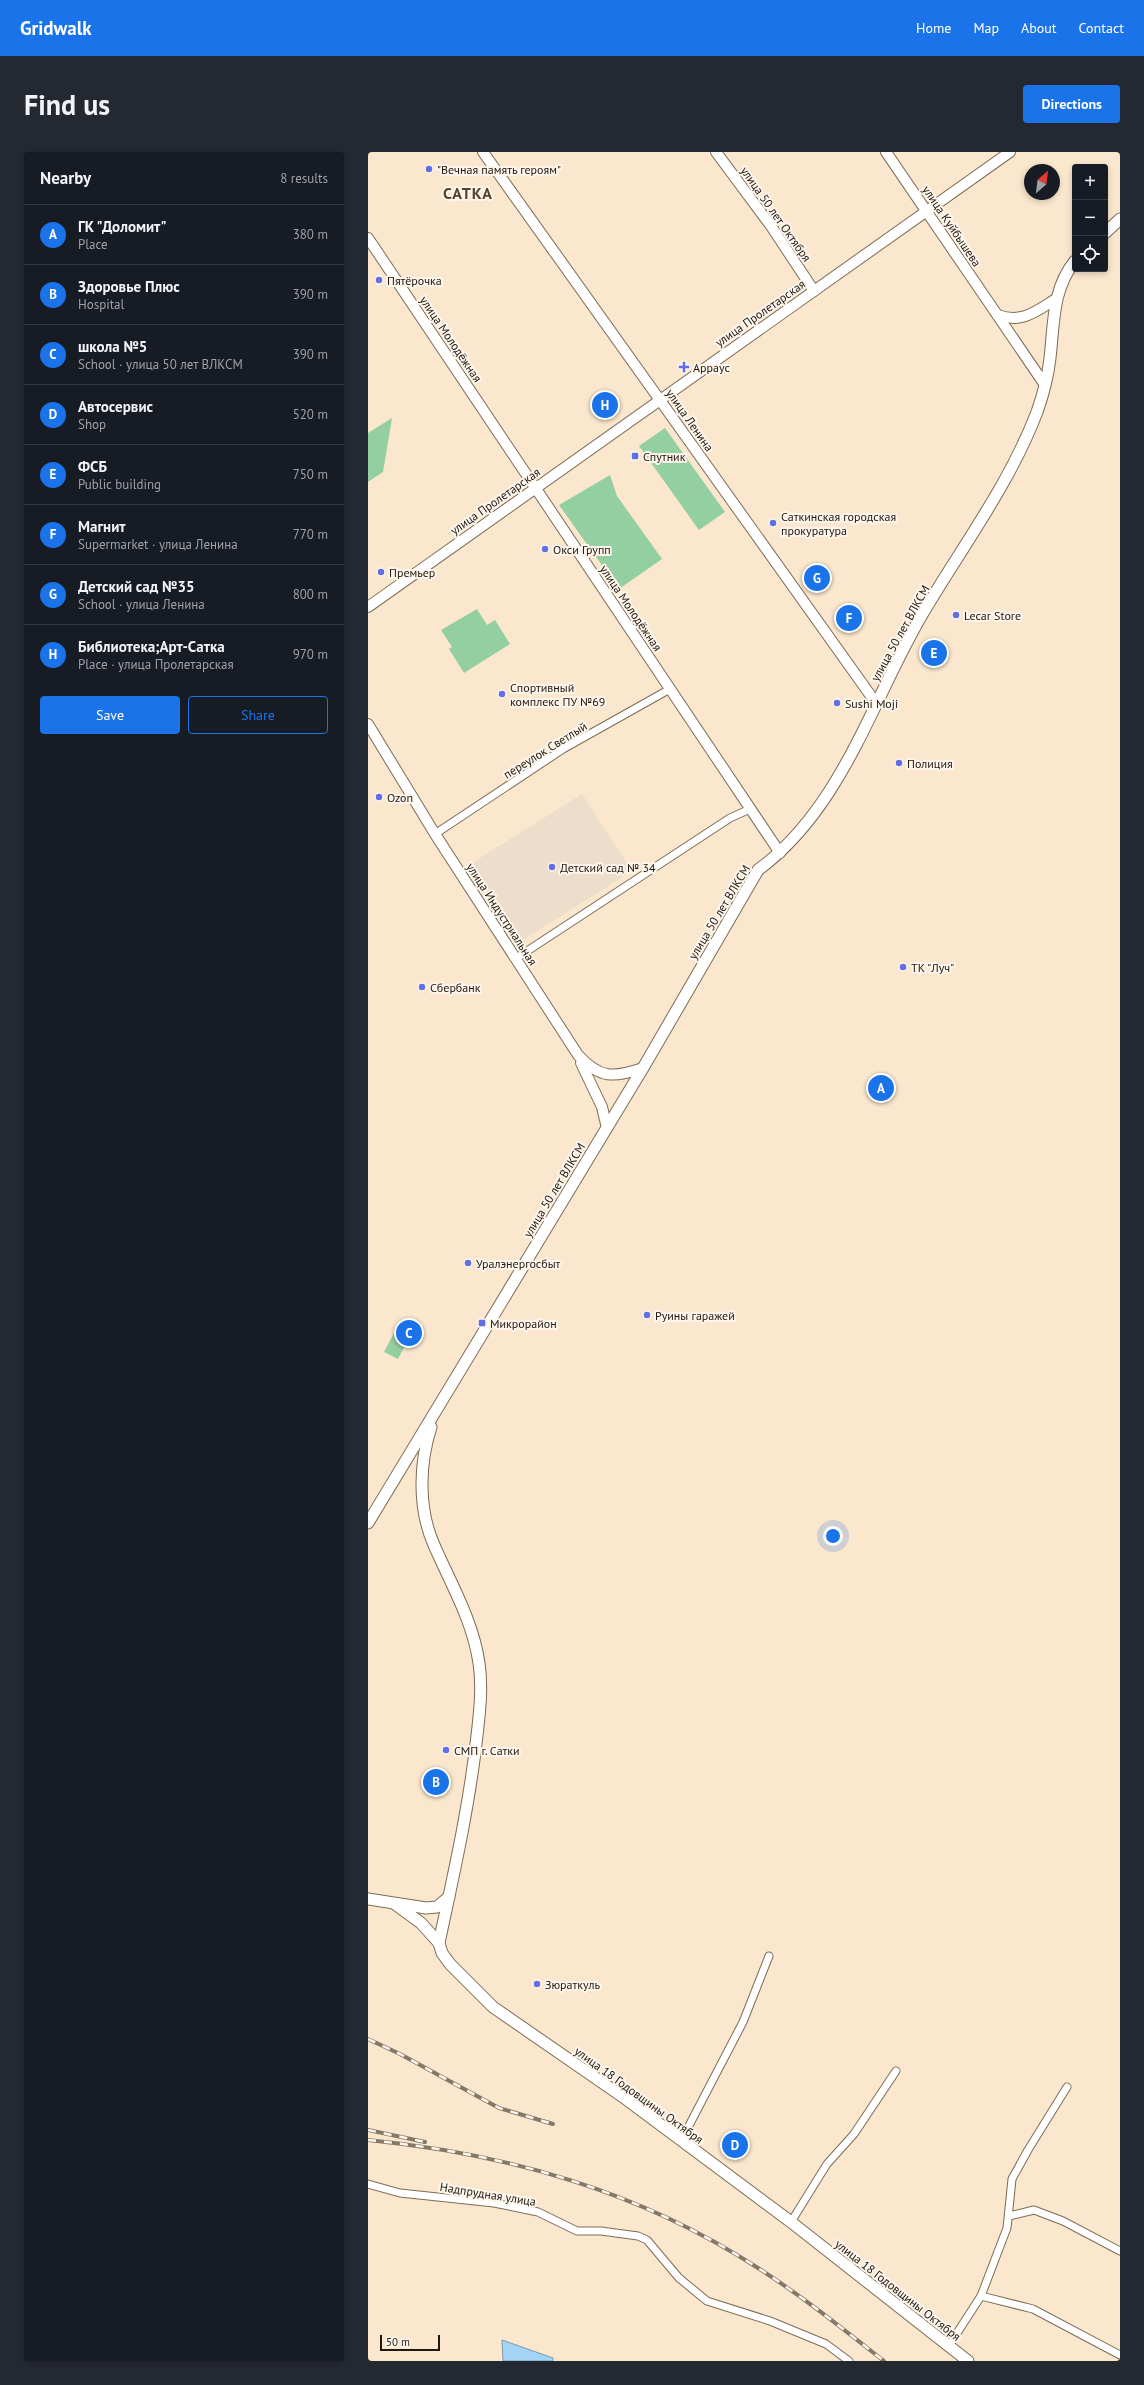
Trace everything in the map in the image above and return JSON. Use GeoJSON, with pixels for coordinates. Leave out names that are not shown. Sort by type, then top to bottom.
{"type":"FeatureCollection","features":[{"type":"Feature","properties":{"kind":"main road","name":"улица Ленина"},"geometry":{"type":"LineString","coordinates":[[482,152],[876,703]]}},
{"type":"Feature","properties":{"kind":"main road","name":"улица 50 лет Октября"},"geometry":{"type":"LineString","coordinates":[[716,152],[771,226],[814,291]]}},
{"type":"Feature","properties":{"kind":"main road","name":"улица Куйбышева"},"geometry":{"type":"LineString","coordinates":[[886,152],[1045,385]]}},
{"type":"Feature","properties":{"kind":"main road","name":"улица Пролетарская"},"geometry":{"type":"LineString","coordinates":[[368,607],[1010,152]]}},
{"type":"Feature","properties":{"kind":"main road"},"geometry":{"type":"LineString","coordinates":[[1108,230],[1120,219]]}},
{"type":"Feature","properties":{"kind":"main road","name":"улица Молодёжная"},"geometry":{"type":"LineString","coordinates":[[368,238],[780,853]]}},
{"type":"Feature","properties":{"kind":"main road","name":"улица 50 лет ВЛКСМ"},"geometry":{"type":"LineString","coordinates":[[368,1523],[435,1415],[643,1068],[758,870],[780,853],[832,790],[855,748],[876,703],[923,613],[968,543],[1011,467],[1032,423],[1045,385],[1056,299],[1068,270],[1072,265]]}},
{"type":"Feature","properties":{"kind":"main road"},"geometry":{"type":"LineString","coordinates":[[998,316],[1011,320],[1029,316],[1056,299]]}},
{"type":"Feature","properties":{"kind":"main road","name":"улица Индустриальная"},"geometry":{"type":"LineString","coordinates":[[368,724],[435,834],[578,1055],[589,1067],[601,1072],[622,1075],[643,1068]]}},
{"type":"Feature","properties":{"kind":"main road"},"geometry":{"type":"LineString","coordinates":[[578,1055],[602,1107],[607,1128]]}},
{"type":"Feature","properties":{"kind":"main road"},"geometry":{"type":"LineString","coordinates":[[435,1415],[429,1433],[423,1467],[424,1513],[433,1544],[474,1636],[480,1684],[473,1771],[439,1943]]}},
{"type":"Feature","properties":{"kind":"main road"},"geometry":{"type":"LineString","coordinates":[[368,1899],[426,1908],[437,1907],[449,1897]]}},
{"type":"Feature","properties":{"kind":"main road","name":"улица 18 Годовщины Октября"},"geometry":{"type":"LineString","coordinates":[[395,1904],[421,1923],[439,1943],[442,1953],[450,1964],[493,2007],[682,2141],[791,2222],[948,2347],[968,2361]]}},
{"type":"Feature","properties":{"kind":"street","name":"переулок Светлый"},"geometry":{"type":"LineString","coordinates":[[435,834],[563,749],[670,689]]}},
{"type":"Feature","properties":{"kind":"street"},"geometry":{"type":"LineString","coordinates":[[515,959],[730,818],[750,809]]}},
{"type":"Feature","properties":{"kind":"street"},"geometry":{"type":"LineString","coordinates":[[682,2141],[743,2022],[769,1956]]}},
{"type":"Feature","properties":{"kind":"street"},"geometry":{"type":"LineString","coordinates":[[791,2222],[827,2164],[854,2134],[896,2071]]}},
{"type":"Feature","properties":{"kind":"street"},"geometry":{"type":"LineString","coordinates":[[948,2347],[981,2296],[1007,2228],[1012,2179],[1067,2087]]}},
{"type":"Feature","properties":{"kind":"street","name":"Надпрудная улица"},"geometry":{"type":"LineString","coordinates":[[368,2184],[400,2193],[494,2203],[538,2212],[577,2231],[601,2231],[638,2236],[647,2240],[679,2278],[707,2301],[770,2321],[826,2344],[848,2361]]}},
{"type":"Feature","properties":{"kind":"street"},"geometry":{"type":"LineString","coordinates":[[1009,2216],[1034,2210],[1063,2221],[1120,2251]]}},
{"type":"Feature","properties":{"kind":"street"},"geometry":{"type":"LineString","coordinates":[[981,2296],[1033,2309],[1120,2355]]}},
{"type":"Feature","properties":{"kind":"shaded area","name":"Детский сад № 34"},"geometry":{"type":"Polygon","coordinates":[[[582,794],[632,871],[520,942],[472,863],[582,794]]]}},
{"type":"Feature","properties":{"kind":"green space"},"geometry":{"type":"Polygon","coordinates":[[[392,418],[383,472],[368,482],[368,433],[392,418]]]}},
{"type":"Feature","properties":{"kind":"green space"},"geometry":{"type":"Polygon","coordinates":[[[665,428],[725,512],[699,530],[639,446],[665,428]]]}},
{"type":"Feature","properties":{"kind":"green space"},"geometry":{"type":"Polygon","coordinates":[[[610,475],[617,496],[662,559],[619,589],[559,505],[610,475]]]}},
{"type":"Feature","properties":{"kind":"green space"},"geometry":{"type":"Polygon","coordinates":[[[477,609],[487,625],[495,620],[510,644],[464,673],[449,649],[452,647],[441,630],[477,609]]]}},
{"type":"Feature","properties":{"kind":"green space"},"geometry":{"type":"Polygon","coordinates":[[[394,1333],[408,1340],[398,1359],[384,1352],[394,1333]]]}},
{"type":"Feature","properties":{"kind":"water"},"geometry":{"type":"Polygon","coordinates":[[[502,2340],[553,2358],[553,2361],[503,2361],[502,2340]]]}},
{"type":"Feature","properties":{"kind":"railway"},"geometry":{"type":"LineString","coordinates":[[368,2039],[400,2054],[499,2108],[553,2124]]}},
{"type":"Feature","properties":{"kind":"railway"},"geometry":{"type":"LineString","coordinates":[[368,2130],[425,2142]]}},
{"type":"Feature","properties":{"kind":"railway"},"geometry":{"type":"LineString","coordinates":[[368,2140],[420,2146],[522,2166],[571,2180],[619,2197],[667,2217],[713,2241],[758,2268],[822,2313],[884,2361]]}},
{"type":"Feature","properties":{"kind":"place","name":"\"Вечная память героям\""},"geometry":{"type":"Point","coordinates":[429,169]}},
{"type":"Feature","properties":{"kind":"place","name":"Пятёрочка"},"geometry":{"type":"Point","coordinates":[379,280]}},
{"type":"Feature","properties":{"kind":"place","name":"Арраус"},"geometry":{"type":"Point","coordinates":[684,367]}},
{"type":"Feature","properties":{"kind":"place","name":"Библиотека;Арт-Сатка"},"geometry":{"type":"Point","coordinates":[605,405]}},
{"type":"Feature","properties":{"kind":"place","name":"Спутник"},"geometry":{"type":"Point","coordinates":[635,456]}},
{"type":"Feature","properties":{"kind":"place","name":"Саткинская городская прокуратура"},"geometry":{"type":"Point","coordinates":[773,523]}},
{"type":"Feature","properties":{"kind":"place","name":"Окси Групп"},"geometry":{"type":"Point","coordinates":[545,549]}},
{"type":"Feature","properties":{"kind":"place","name":"Премьер"},"geometry":{"type":"Point","coordinates":[381,572]}},
{"type":"Feature","properties":{"kind":"place","name":"Детский сад №35"},"geometry":{"type":"Point","coordinates":[817,578]}},
{"type":"Feature","properties":{"kind":"place","name":"Lecar Store"},"geometry":{"type":"Point","coordinates":[956,615]}},
{"type":"Feature","properties":{"kind":"place","name":"Магнит"},"geometry":{"type":"Point","coordinates":[849,618]}},
{"type":"Feature","properties":{"kind":"place","name":"ФСБ"},"geometry":{"type":"Point","coordinates":[934,653]}},
{"type":"Feature","properties":{"kind":"place","name":"Спортивный комплекс ПУ №69"},"geometry":{"type":"Point","coordinates":[502,694]}},
{"type":"Feature","properties":{"kind":"place","name":"Sushi Moji"},"geometry":{"type":"Point","coordinates":[837,703]}},
{"type":"Feature","properties":{"kind":"place","name":"Полиция"},"geometry":{"type":"Point","coordinates":[899,763]}},
{"type":"Feature","properties":{"kind":"place","name":"Ozon"},"geometry":{"type":"Point","coordinates":[379,797]}},
{"type":"Feature","properties":{"kind":"place","name":"Детский сад № 34"},"geometry":{"type":"Point","coordinates":[552,867]}},
{"type":"Feature","properties":{"kind":"place","name":"ТК \"Луч\""},"geometry":{"type":"Point","coordinates":[903,967]}},
{"type":"Feature","properties":{"kind":"place","name":"Сбербанк"},"geometry":{"type":"Point","coordinates":[422,987]}},
{"type":"Feature","properties":{"kind":"place","name":"ГК \"Доломит\""},"geometry":{"type":"Point","coordinates":[881,1088]}},
{"type":"Feature","properties":{"kind":"place","name":"Уралэнергосбыт"},"geometry":{"type":"Point","coordinates":[468,1263]}},
{"type":"Feature","properties":{"kind":"place","name":"Руины гаражей"},"geometry":{"type":"Point","coordinates":[647,1315]}},
{"type":"Feature","properties":{"kind":"place","name":"Микрорайон"},"geometry":{"type":"Point","coordinates":[482,1323]}},
{"type":"Feature","properties":{"kind":"place","name":"школа №5"},"geometry":{"type":"Point","coordinates":[409,1333]}},
{"type":"Feature","properties":{"kind":"place","name":"СМП г. Сатки"},"geometry":{"type":"Point","coordinates":[446,1750]}},
{"type":"Feature","properties":{"kind":"place","name":"Здоровье Плюс"},"geometry":{"type":"Point","coordinates":[436,1782]}},
{"type":"Feature","properties":{"kind":"place","name":"Зюраткуль"},"geometry":{"type":"Point","coordinates":[537,1984]}},
{"type":"Feature","properties":{"kind":"place","name":"Автосервис"},"geometry":{"type":"Point","coordinates":[735,2145]}},
{"type":"Feature","properties":{"kind":"district","name":"САТКА"},"geometry":{"type":"Point","coordinates":[468,193]}}]}
